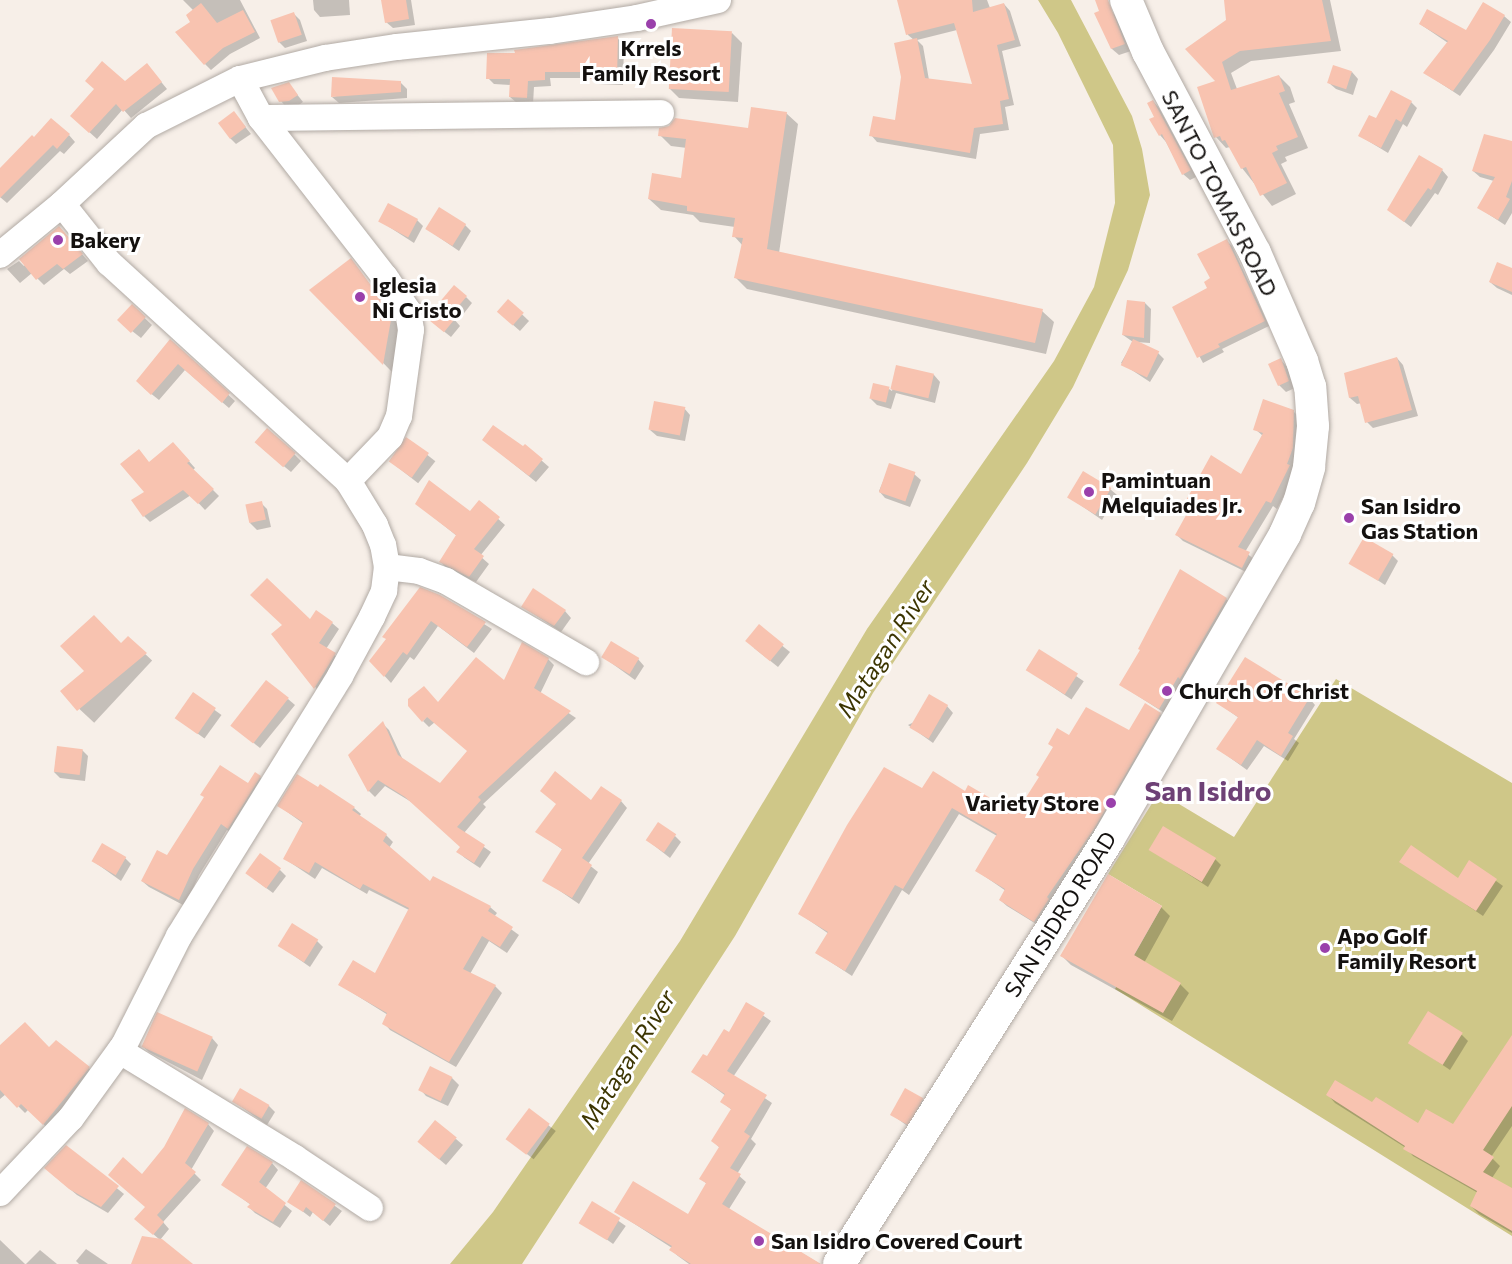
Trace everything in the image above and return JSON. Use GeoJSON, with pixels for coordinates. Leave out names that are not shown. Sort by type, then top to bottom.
{"type":"FeatureCollection","features":[{"type":"Feature","properties":{"kind":"street"},"geometry":{"type":"LineString","coordinates":[[0,255],[62,204],[146,126],[240,79],[325,58],[397,47],[550,31],[647,16],[718,0]]}},
{"type":"Feature","properties":{"kind":"street","name":"SANTO TOMAS ROAD"},"geometry":{"type":"LineString","coordinates":[[1126,0],[1148,52],[1255,253],[1287,325],[1310,387]]}},
{"type":"Feature","properties":{"kind":"street"},"geometry":{"type":"LineString","coordinates":[[240,79],[261,118],[385,277],[408,311],[411,330],[399,416],[390,437],[348,481]]}},
{"type":"Feature","properties":{"kind":"street"},"geometry":{"type":"LineString","coordinates":[[261,118],[661,113]]}},
{"type":"Feature","properties":{"kind":"street"},"geometry":{"type":"LineString","coordinates":[[0,1193],[71,1118],[120,1051],[179,936],[340,675],[372,617],[384,591],[387,567],[383,545],[375,525],[348,481],[109,263],[62,204]]}},
{"type":"Feature","properties":{"kind":"street","name":"SAN ISIDRO ROAD"},"geometry":{"type":"LineString","coordinates":[[839,1264],[1104,846],[1285,534],[1299,503],[1309,467],[1313,426],[1310,387]]}},
{"type":"Feature","properties":{"kind":"street"},"geometry":{"type":"LineString","coordinates":[[387,567],[419,571],[446,581],[586,662]]}},
{"type":"Feature","properties":{"kind":"street"},"geometry":{"type":"LineString","coordinates":[[120,1051],[295,1158],[370,1208]]}},
{"type":"Feature","properties":{"kind":"water","name":"Matagan River"},"geometry":{"type":"Polygon","coordinates":[[[1038,0],[1071,0],[1132,116],[1142,149],[1150,195],[1128,270],[1073,387],[1027,463],[873,693],[735,936],[522,1264],[450,1264],[493,1212],[680,941],[867,629],[1054,361],[1094,287],[1115,203],[1113,145],[1058,33],[1038,0]]]}},
{"type":"Feature","properties":{"kind":"water","name":"Apo Golf Family Resort"},"geometry":{"type":"Polygon","coordinates":[[[1336,679],[1512,783],[1512,1236],[1115,989],[1162,906],[1108,874],[1159,792],[1234,837],[1336,679]]]}},
{"type":"Feature","properties":{"kind":"building"},"geometry":{"type":"Polygon","coordinates":[[[381,0],[406,0],[409,19],[385,23],[381,0]]]}},
{"type":"Feature","properties":{"kind":"building"},"geometry":{"type":"Polygon","coordinates":[[[897,0],[972,0],[973,12],[1004,3],[1015,40],[997,45],[1009,99],[1000,101],[1003,124],[974,128],[970,153],[869,136],[873,116],[895,120],[901,77],[894,43],[917,38],[925,78],[972,84],[954,23],[906,35],[897,0]]]}},
{"type":"Feature","properties":{"kind":"building"},"geometry":{"type":"Polygon","coordinates":[[[1095,0],[1108,0],[1125,44],[1111,49],[1094,13],[1099,11],[1095,0]]]}},
{"type":"Feature","properties":{"kind":"building"},"geometry":{"type":"Polygon","coordinates":[[[1224,0],[1322,0],[1331,41],[1240,51],[1222,62],[1231,90],[1279,75],[1285,91],[1279,93],[1298,137],[1276,146],[1278,150],[1272,153],[1287,183],[1260,196],[1246,167],[1241,169],[1225,140],[1222,141],[1220,136],[1214,138],[1197,87],[1215,81],[1185,49],[1226,20],[1224,0]]]}},
{"type":"Feature","properties":{"kind":"building"},"geometry":{"type":"Polygon","coordinates":[[[1483,2],[1505,15],[1453,91],[1423,73],[1448,41],[1419,24],[1427,9],[1466,30],[1483,2]]]}},
{"type":"Feature","properties":{"kind":"building"},"geometry":{"type":"Polygon","coordinates":[[[201,3],[217,23],[243,10],[255,32],[223,48],[204,65],[175,32],[190,22],[186,15],[201,3]]]}},
{"type":"Feature","properties":{"kind":"building"},"geometry":{"type":"Polygon","coordinates":[[[294,12],[302,35],[278,43],[270,20],[294,12]]]}},
{"type":"Feature","properties":{"kind":"building"},"geometry":{"type":"Polygon","coordinates":[[[672,28],[732,31],[729,92],[669,89],[672,28]]]}},
{"type":"Feature","properties":{"kind":"building"},"geometry":{"type":"Polygon","coordinates":[[[618,36],[617,79],[590,79],[590,72],[545,72],[545,80],[528,81],[527,98],[509,97],[510,79],[486,79],[487,53],[515,53],[514,50],[618,36]]]}},
{"type":"Feature","properties":{"kind":"building"},"geometry":{"type":"Polygon","coordinates":[[[102,61],[125,81],[147,63],[162,82],[123,112],[116,104],[89,133],[70,116],[94,89],[85,81],[102,61]]]}},
{"type":"Feature","properties":{"kind":"building"},"geometry":{"type":"Polygon","coordinates":[[[1333,65],[1352,71],[1346,89],[1327,83],[1333,65]]]}},
{"type":"Feature","properties":{"kind":"building"},"geometry":{"type":"Polygon","coordinates":[[[332,77],[401,81],[401,92],[331,97],[332,77]]]}},
{"type":"Feature","properties":{"kind":"building"},"geometry":{"type":"Polygon","coordinates":[[[289,82],[298,95],[289,101],[279,102],[271,88],[289,82]]]}},
{"type":"Feature","properties":{"kind":"building"},"geometry":{"type":"Polygon","coordinates":[[[1391,90],[1412,101],[1401,122],[1396,119],[1381,148],[1358,136],[1369,115],[1376,118],[1391,90]]]}},
{"type":"Feature","properties":{"kind":"building"},"geometry":{"type":"Polygon","coordinates":[[[1153,100],[1191,170],[1182,175],[1162,134],[1159,136],[1149,119],[1154,117],[1147,103],[1153,100]]]}},
{"type":"Feature","properties":{"kind":"building"},"geometry":{"type":"Polygon","coordinates":[[[751,107],[787,112],[767,249],[1043,309],[1035,343],[734,278],[743,238],[732,237],[735,218],[687,211],[687,206],[648,199],[652,173],[681,178],[686,139],[658,136],[659,128],[669,126],[675,118],[748,128],[751,107]]]}},
{"type":"Feature","properties":{"kind":"building"},"geometry":{"type":"Polygon","coordinates":[[[234,111],[246,127],[230,139],[218,123],[234,111]]]}},
{"type":"Feature","properties":{"kind":"building"},"geometry":{"type":"Polygon","coordinates":[[[51,118],[70,134],[57,149],[53,145],[0,198],[0,168],[51,118]]]}},
{"type":"Feature","properties":{"kind":"building"},"geometry":{"type":"Polygon","coordinates":[[[1484,134],[1512,141],[1512,181],[1506,197],[1510,199],[1498,220],[1477,208],[1495,177],[1472,171],[1484,134]]]}},
{"type":"Feature","properties":{"kind":"building"},"geometry":{"type":"Polygon","coordinates":[[[1419,155],[1443,169],[1431,190],[1428,188],[1404,222],[1387,210],[1419,155]]]}},
{"type":"Feature","properties":{"kind":"building"},"geometry":{"type":"Polygon","coordinates":[[[388,203],[418,219],[408,238],[378,222],[388,203]]]}},
{"type":"Feature","properties":{"kind":"building"},"geometry":{"type":"Polygon","coordinates":[[[439,207],[466,224],[452,246],[425,229],[439,207]]]}},
{"type":"Feature","properties":{"kind":"building"},"geometry":{"type":"Polygon","coordinates":[[[59,226],[83,254],[63,269],[57,264],[36,280],[19,259],[59,226]]]}},
{"type":"Feature","properties":{"kind":"building"},"geometry":{"type":"Polygon","coordinates":[[[1227,239],[1265,321],[1218,344],[1220,347],[1197,358],[1172,307],[1207,288],[1204,282],[1210,278],[1197,254],[1227,239]]]}},
{"type":"Feature","properties":{"kind":"building"},"geometry":{"type":"Polygon","coordinates":[[[351,258],[392,314],[383,365],[309,290],[351,258]]]}},
{"type":"Feature","properties":{"kind":"building"},"geometry":{"type":"Polygon","coordinates":[[[1497,262],[1512,268],[1512,292],[1489,282],[1497,262]]]}},
{"type":"Feature","properties":{"kind":"building"},"geometry":{"type":"Polygon","coordinates":[[[454,285],[467,296],[454,311],[441,300],[454,285]]]}},
{"type":"Feature","properties":{"kind":"building"},"geometry":{"type":"Polygon","coordinates":[[[508,299],[524,313],[513,326],[497,312],[508,299]]]}},
{"type":"Feature","properties":{"kind":"building"},"geometry":{"type":"Polygon","coordinates":[[[1127,300],[1145,302],[1144,338],[1122,335],[1127,300]]]}},
{"type":"Feature","properties":{"kind":"building"},"geometry":{"type":"Polygon","coordinates":[[[132,304],[146,317],[131,333],[117,320],[132,304]]]}},
{"type":"Feature","properties":{"kind":"building"},"geometry":{"type":"Polygon","coordinates":[[[439,305],[455,318],[444,332],[428,319],[439,305]]]}},
{"type":"Feature","properties":{"kind":"building"},"geometry":{"type":"Polygon","coordinates":[[[170,339],[230,393],[222,403],[178,364],[151,395],[136,381],[170,339]]]}},
{"type":"Feature","properties":{"kind":"building"},"geometry":{"type":"Polygon","coordinates":[[[1133,339],[1159,351],[1147,378],[1121,365],[1133,339]]]}},
{"type":"Feature","properties":{"kind":"building"},"geometry":{"type":"Polygon","coordinates":[[[1397,357],[1412,410],[1365,423],[1358,396],[1349,398],[1344,373],[1397,357]]]}},
{"type":"Feature","properties":{"kind":"building"},"geometry":{"type":"Polygon","coordinates":[[[1281,358],[1289,381],[1278,386],[1268,364],[1281,358]]]}},
{"type":"Feature","properties":{"kind":"building"},"geometry":{"type":"Polygon","coordinates":[[[896,365],[934,374],[928,398],[890,389],[896,365]]]}},
{"type":"Feature","properties":{"kind":"building"},"geometry":{"type":"Polygon","coordinates":[[[873,383],[890,387],[886,402],[869,399],[873,383]]]}},
{"type":"Feature","properties":{"kind":"building"},"geometry":{"type":"Polygon","coordinates":[[[1263,399],[1294,410],[1293,448],[1287,464],[1290,465],[1271,503],[1266,501],[1238,547],[1250,552],[1242,568],[1175,535],[1190,508],[1184,504],[1211,455],[1241,474],[1263,433],[1253,430],[1263,399]]]}},
{"type":"Feature","properties":{"kind":"building"},"geometry":{"type":"Polygon","coordinates":[[[654,401],[685,407],[680,436],[648,429],[654,401]]]}},
{"type":"Feature","properties":{"kind":"building"},"geometry":{"type":"Polygon","coordinates":[[[493,425],[523,446],[525,444],[543,459],[529,476],[482,440],[493,425]]]}},
{"type":"Feature","properties":{"kind":"building"},"geometry":{"type":"Polygon","coordinates":[[[267,428],[296,453],[283,467],[255,442],[267,428]]]}},
{"type":"Feature","properties":{"kind":"building"},"geometry":{"type":"Polygon","coordinates":[[[406,437],[429,453],[412,478],[389,462],[406,437]]]}},
{"type":"Feature","properties":{"kind":"building"},"geometry":{"type":"Polygon","coordinates":[[[173,442],[190,461],[187,463],[214,489],[198,504],[183,490],[143,517],[131,500],[144,492],[120,464],[139,449],[149,462],[173,442]]]}},
{"type":"Feature","properties":{"kind":"building"},"geometry":{"type":"Polygon","coordinates":[[[889,463],[915,472],[905,501],[879,492],[889,463]]]}},
{"type":"Feature","properties":{"kind":"building","name":"Pamintuan Melquiades Jr."},"geometry":{"type":"Polygon","coordinates":[[[1083,471],[1111,488],[1095,515],[1067,498],[1083,471]]]}},
{"type":"Feature","properties":{"kind":"building"},"geometry":{"type":"Polygon","coordinates":[[[429,480],[470,511],[479,500],[500,517],[474,549],[484,556],[469,577],[439,562],[456,535],[415,504],[429,480]]]}},
{"type":"Feature","properties":{"kind":"building"},"geometry":{"type":"Polygon","coordinates":[[[262,501],[266,520],[249,523],[245,505],[262,501]]]}},
{"type":"Feature","properties":{"kind":"building"},"geometry":{"type":"Polygon","coordinates":[[[1364,537],[1393,554],[1378,581],[1348,564],[1364,537]]]}},
{"type":"Feature","properties":{"kind":"building"},"geometry":{"type":"Polygon","coordinates":[[[1180,569],[1227,598],[1180,679],[1178,677],[1159,709],[1119,685],[1140,650],[1138,649],[1180,569]]]}},
{"type":"Feature","properties":{"kind":"building"},"geometry":{"type":"Polygon","coordinates":[[[267,578],[310,619],[316,610],[333,622],[319,643],[336,653],[314,689],[271,634],[282,625],[250,595],[267,578]]]}},
{"type":"Feature","properties":{"kind":"building"},"geometry":{"type":"Polygon","coordinates":[[[420,587],[440,595],[486,622],[467,647],[431,621],[407,655],[403,652],[384,677],[369,661],[386,639],[382,637],[420,587]]]}},
{"type":"Feature","properties":{"kind":"building"},"geometry":{"type":"Polygon","coordinates":[[[533,588],[566,610],[554,626],[521,607],[533,588]]]}},
{"type":"Feature","properties":{"kind":"building"},"geometry":{"type":"Polygon","coordinates":[[[94,615],[121,643],[128,636],[147,653],[77,711],[60,691],[84,671],[60,646],[94,615]]]}},
{"type":"Feature","properties":{"kind":"building"},"geometry":{"type":"Polygon","coordinates":[[[759,624],[784,644],[770,661],[745,641],[759,624]]]}},
{"type":"Feature","properties":{"kind":"building"},"geometry":{"type":"Polygon","coordinates":[[[611,641],[639,658],[630,674],[601,657],[611,641]]]}},
{"type":"Feature","properties":{"kind":"building"},"geometry":{"type":"Polygon","coordinates":[[[522,642],[549,658],[534,688],[571,711],[478,797],[481,800],[457,827],[485,845],[474,863],[456,852],[460,847],[405,797],[378,780],[368,792],[348,755],[383,721],[398,755],[440,783],[467,751],[427,717],[422,722],[408,706],[408,699],[424,686],[438,702],[476,657],[504,680],[522,642]]]}},
{"type":"Feature","properties":{"kind":"building"},"geometry":{"type":"Polygon","coordinates":[[[1039,649],[1078,673],[1065,695],[1026,670],[1039,649]]]}},
{"type":"Feature","properties":{"kind":"building"},"geometry":{"type":"Polygon","coordinates":[[[1245,657],[1310,697],[1288,733],[1293,736],[1281,756],[1257,740],[1241,765],[1216,749],[1238,717],[1216,703],[1245,657]]]}},
{"type":"Feature","properties":{"kind":"building"},"geometry":{"type":"Polygon","coordinates":[[[266,680],[289,698],[253,744],[230,726],[266,680]]]}},
{"type":"Feature","properties":{"kind":"building"},"geometry":{"type":"Polygon","coordinates":[[[193,692],[216,708],[198,734],[175,718],[193,692]]]}},
{"type":"Feature","properties":{"kind":"building"},"geometry":{"type":"Polygon","coordinates":[[[929,694],[948,705],[929,739],[910,728],[929,694]]]}},
{"type":"Feature","properties":{"kind":"building"},"geometry":{"type":"Polygon","coordinates":[[[1145,703],[1161,713],[1094,829],[1047,897],[1049,899],[1034,922],[999,900],[1005,889],[975,871],[997,834],[952,808],[903,889],[895,885],[845,971],[815,953],[828,932],[798,914],[847,825],[884,767],[922,788],[933,771],[965,791],[968,785],[1016,813],[1039,777],[1036,775],[1053,747],[1048,744],[1057,728],[1069,735],[1086,707],[1129,730],[1145,703]]]}},
{"type":"Feature","properties":{"kind":"building"},"geometry":{"type":"Polygon","coordinates":[[[57,746],[83,749],[80,775],[54,772],[57,746]]]}},
{"type":"Feature","properties":{"kind":"building"},"geometry":{"type":"Polygon","coordinates":[[[220,765],[248,783],[255,772],[261,776],[228,829],[221,824],[193,869],[179,900],[141,881],[157,850],[167,855],[204,797],[200,795],[220,765]]]}},
{"type":"Feature","properties":{"kind":"building"},"geometry":{"type":"Polygon","coordinates":[[[555,771],[591,800],[601,786],[622,800],[582,858],[592,865],[572,898],[542,881],[562,849],[535,832],[556,804],[540,791],[555,771]]]}},
{"type":"Feature","properties":{"kind":"building"},"geometry":{"type":"Polygon","coordinates":[[[297,774],[318,787],[320,784],[355,807],[352,810],[387,834],[383,841],[430,881],[433,876],[491,906],[488,911],[513,927],[500,947],[482,936],[463,969],[496,985],[449,1062],[382,1024],[387,1013],[338,985],[353,960],[375,973],[409,908],[363,884],[360,889],[315,862],[309,873],[283,859],[303,822],[277,806],[297,774]]]}},
{"type":"Feature","properties":{"kind":"building"},"geometry":{"type":"Polygon","coordinates":[[[658,822],[676,834],[664,853],[646,840],[658,822]]]}},
{"type":"Feature","properties":{"kind":"building"},"geometry":{"type":"Polygon","coordinates":[[[1163,826],[1216,858],[1202,882],[1149,850],[1163,826]]]}},
{"type":"Feature","properties":{"kind":"building"},"geometry":{"type":"Polygon","coordinates":[[[102,843],[126,857],[116,875],[92,861],[102,843]]]}},
{"type":"Feature","properties":{"kind":"building"},"geometry":{"type":"Polygon","coordinates":[[[1411,845],[1458,878],[1469,860],[1497,879],[1476,911],[1399,862],[1411,845]]]}},
{"type":"Feature","properties":{"kind":"building"},"geometry":{"type":"Polygon","coordinates":[[[260,853],[281,868],[266,889],[245,873],[260,853]]]}},
{"type":"Feature","properties":{"kind":"building"},"geometry":{"type":"Polygon","coordinates":[[[1108,874],[1162,906],[1134,955],[1181,983],[1163,1013],[1060,956],[1108,874]]]}},
{"type":"Feature","properties":{"kind":"building"},"geometry":{"type":"Polygon","coordinates":[[[292,923],[318,939],[304,962],[278,946],[292,923]]]}},
{"type":"Feature","properties":{"kind":"building"},"geometry":{"type":"Polygon","coordinates":[[[746,1002],[765,1013],[727,1071],[767,1095],[744,1132],[750,1136],[730,1168],[741,1174],[722,1204],[821,1264],[691,1264],[669,1250],[672,1246],[614,1212],[633,1181],[688,1214],[706,1183],[699,1179],[719,1147],[711,1141],[731,1109],[720,1102],[725,1094],[691,1072],[703,1054],[707,1056],[724,1029],[729,1032],[746,1002]]]}},
{"type":"Feature","properties":{"kind":"building"},"geometry":{"type":"Polygon","coordinates":[[[1428,1011],[1463,1033],[1443,1065],[1408,1043],[1428,1011]]]}},
{"type":"Feature","properties":{"kind":"building"},"geometry":{"type":"Polygon","coordinates":[[[157,1012],[213,1037],[197,1072],[142,1047],[157,1012]]]}},
{"type":"Feature","properties":{"kind":"building"},"geometry":{"type":"Polygon","coordinates":[[[25,1022],[49,1047],[56,1040],[90,1067],[43,1125],[21,1104],[17,1108],[0,1090],[0,1045],[25,1022]]]}},
{"type":"Feature","properties":{"kind":"building"},"geometry":{"type":"Polygon","coordinates":[[[1512,1035],[1512,1106],[1483,1150],[1494,1157],[1483,1172],[1512,1188],[1512,1231],[1470,1206],[1477,1191],[1403,1149],[1405,1146],[1326,1095],[1335,1080],[1372,1102],[1376,1097],[1418,1123],[1426,1109],[1453,1124],[1512,1035]]]}},
{"type":"Feature","properties":{"kind":"building"},"geometry":{"type":"Polygon","coordinates":[[[430,1066],[452,1077],[441,1101],[418,1090],[430,1066]]]}},
{"type":"Feature","properties":{"kind":"building"},"geometry":{"type":"Polygon","coordinates":[[[240,1088],[269,1105],[261,1119],[232,1102],[240,1088]]]}},
{"type":"Feature","properties":{"kind":"building"},"geometry":{"type":"Polygon","coordinates":[[[905,1088],[923,1098],[908,1125],[890,1115],[905,1088]]]}},
{"type":"Feature","properties":{"kind":"building"},"geometry":{"type":"Polygon","coordinates":[[[185,1108],[209,1123],[185,1163],[196,1172],[157,1215],[164,1222],[153,1235],[134,1219],[145,1207],[108,1175],[123,1157],[142,1174],[164,1147],[185,1108]]]}},
{"type":"Feature","properties":{"kind":"building"},"geometry":{"type":"Polygon","coordinates":[[[529,1108],[550,1124],[526,1155],[506,1139],[529,1108]]]}},
{"type":"Feature","properties":{"kind":"building"},"geometry":{"type":"Polygon","coordinates":[[[435,1120],[457,1138],[439,1159],[417,1142],[435,1120]]]}},
{"type":"Feature","properties":{"kind":"building"},"geometry":{"type":"Polygon","coordinates":[[[66,1145],[119,1186],[101,1207],[69,1189],[44,1168],[66,1145]]]}},
{"type":"Feature","properties":{"kind":"building"},"geometry":{"type":"Polygon","coordinates":[[[247,1146],[273,1162],[259,1182],[286,1203],[273,1222],[247,1207],[250,1204],[221,1185],[247,1146]]]}},
{"type":"Feature","properties":{"kind":"building"},"geometry":{"type":"Polygon","coordinates":[[[301,1180],[336,1204],[323,1221],[306,1207],[303,1212],[287,1202],[301,1180]]]}},
{"type":"Feature","properties":{"kind":"building"},"geometry":{"type":"Polygon","coordinates":[[[592,1201],[620,1218],[607,1240],[579,1223],[592,1201]]]}},
{"type":"Feature","properties":{"kind":"building"},"geometry":{"type":"Polygon","coordinates":[[[142,1236],[162,1239],[193,1264],[131,1264],[142,1236]]]}},
{"type":"Feature","properties":{"kind":"place","name":"Krrels Family Resort"},"geometry":{"type":"Point","coordinates":[651,24]}},
{"type":"Feature","properties":{"kind":"place","name":"Bakery"},"geometry":{"type":"Point","coordinates":[58,240]}},
{"type":"Feature","properties":{"kind":"place","name":"Iglesia Ni Cristo"},"geometry":{"type":"Point","coordinates":[360,297]}},
{"type":"Feature","properties":{"kind":"place","name":"Pamintuan Melquiades Jr."},"geometry":{"type":"Point","coordinates":[1089,492]}},
{"type":"Feature","properties":{"kind":"place","name":"San Isidro Gas Station"},"geometry":{"type":"Point","coordinates":[1349,518]}},
{"type":"Feature","properties":{"kind":"place","name":"Church Of Christ"},"geometry":{"type":"Point","coordinates":[1167,691]}},
{"type":"Feature","properties":{"kind":"place","name":"Variety Store"},"geometry":{"type":"Point","coordinates":[1111,803]}},
{"type":"Feature","properties":{"kind":"place","name":"Apo Golf Family Resort"},"geometry":{"type":"Point","coordinates":[1325,948]}},
{"type":"Feature","properties":{"kind":"place","name":"San Isidro Covered Court"},"geometry":{"type":"Point","coordinates":[759,1241]}},
{"type":"Feature","properties":{"kind":"district","name":"San Isidro"},"geometry":{"type":"Point","coordinates":[1208,790]}}]}
